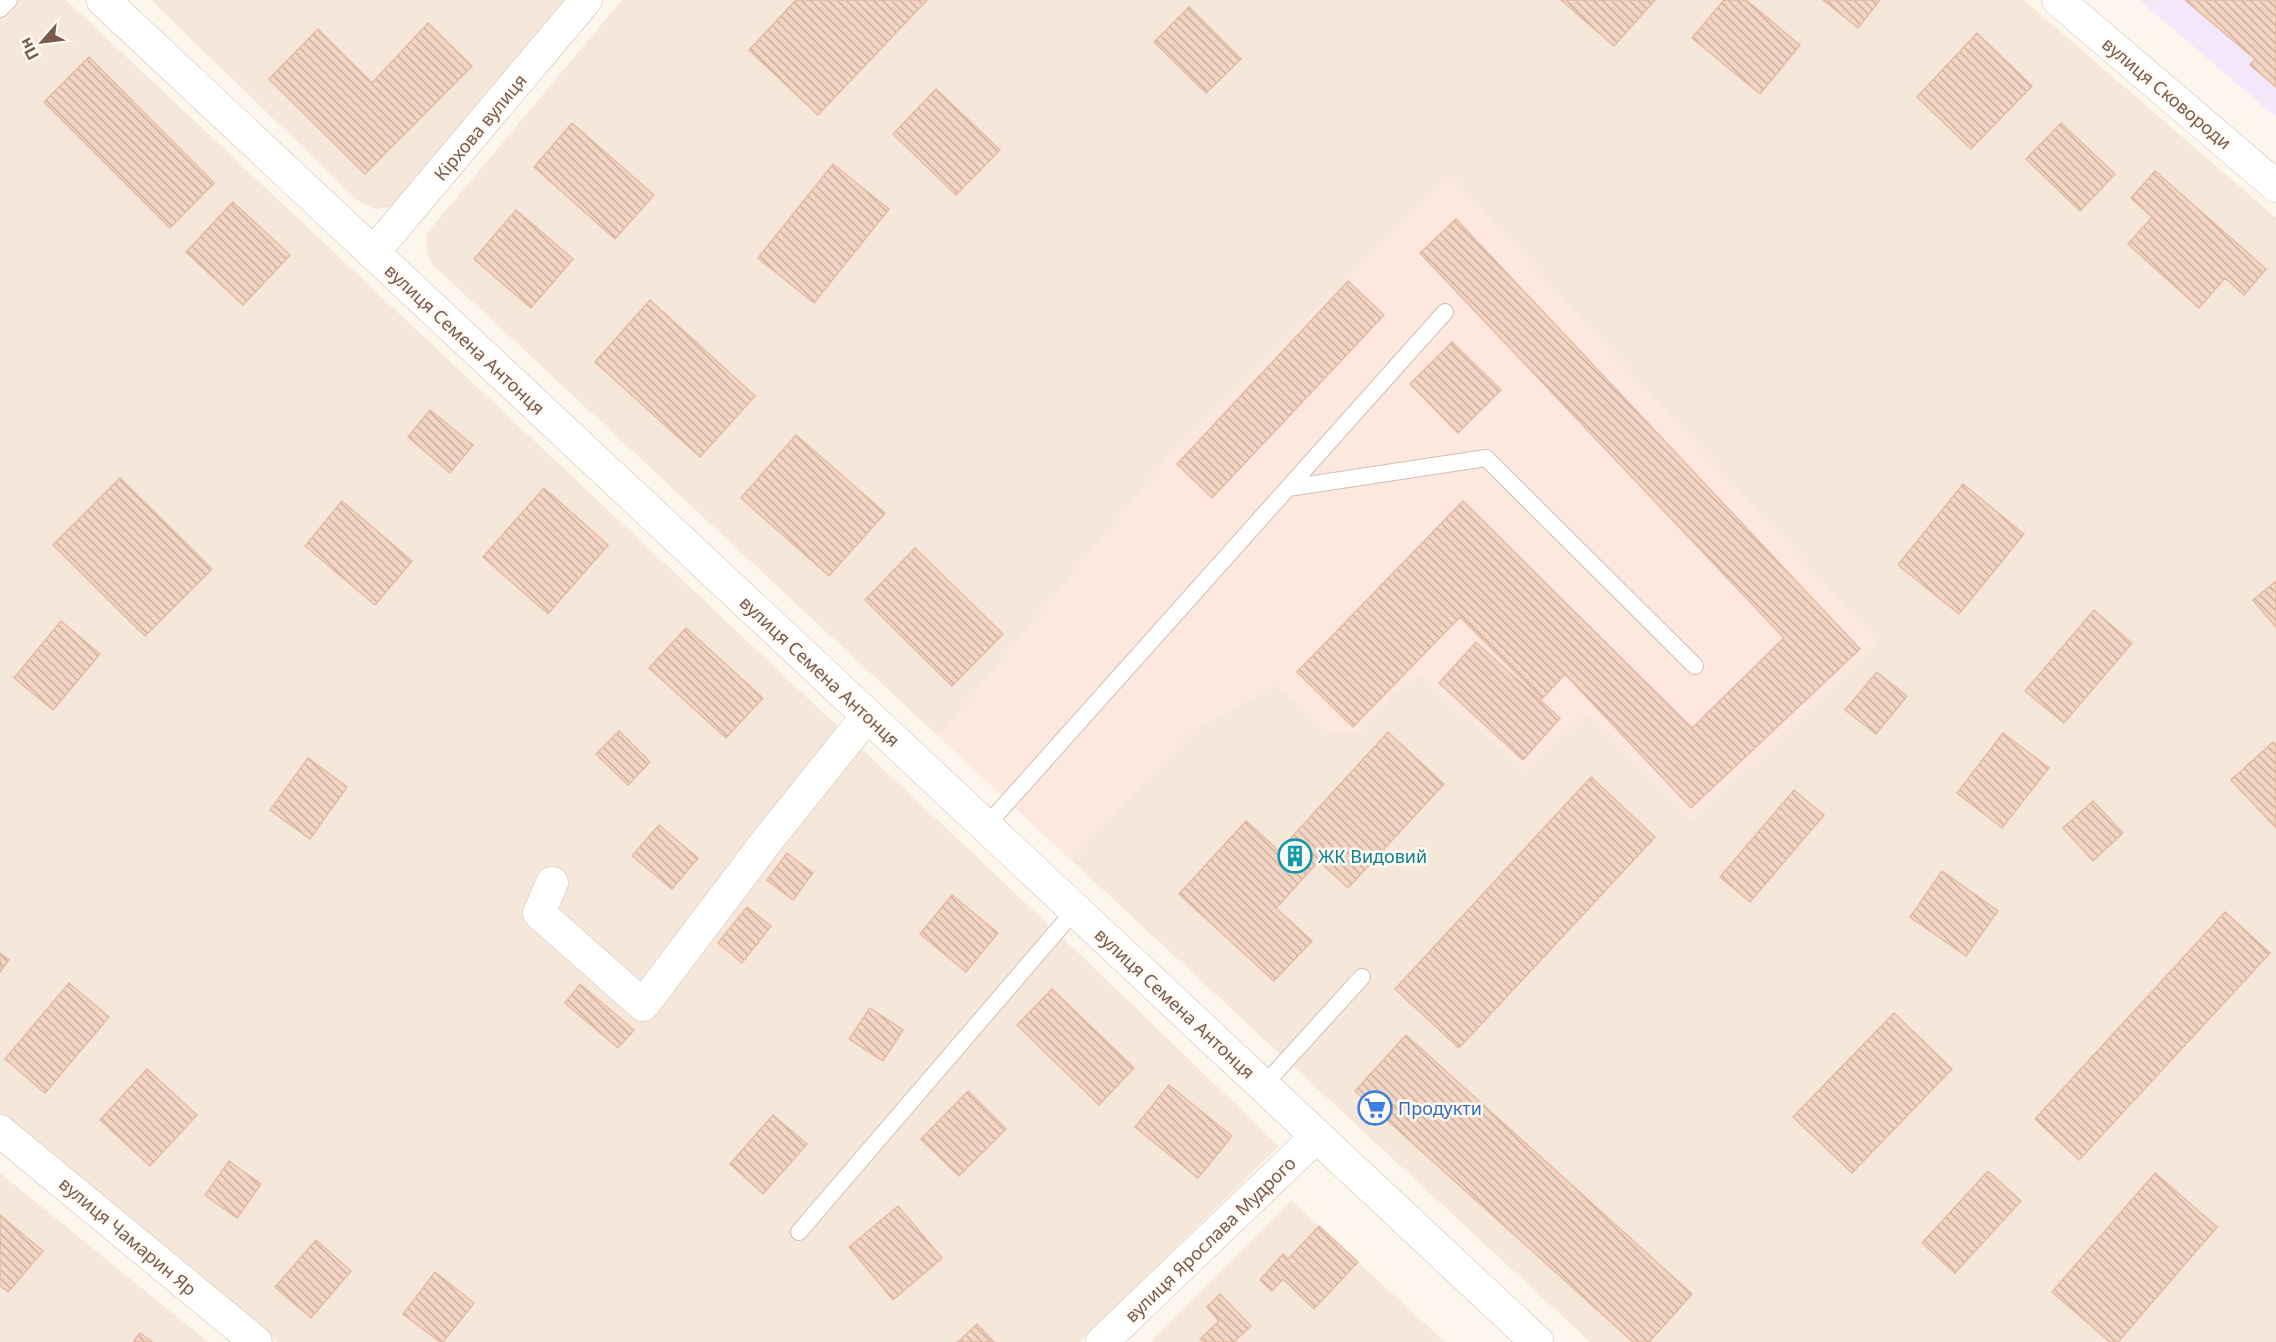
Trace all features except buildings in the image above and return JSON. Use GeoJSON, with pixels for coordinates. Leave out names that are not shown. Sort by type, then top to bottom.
{"type":"FeatureCollection","features":[{"type":"Feature","properties":{"kind":"street","name":"вулиця Семена Антонця"},"geometry":{"type":"LineString","coordinates":[[103,0],[1537,1342]]}},
{"type":"Feature","properties":{"kind":"street","name":"Кірхова вулиця"},"geometry":{"type":"LineString","coordinates":[[373,253],[586,0]]}},
{"type":"Feature","properties":{"kind":"street","name":"вулиця Сковороди"},"geometry":{"type":"LineString","coordinates":[[2058,0],[2276,186]]}},
{"type":"Feature","properties":{"kind":"street"},"geometry":{"type":"LineString","coordinates":[[552,884],[539,913],[643,1005],[770,837],[867,716]]}},
{"type":"Feature","properties":{"kind":"street","name":"вулиця Чамарин Яр"},"geometry":{"type":"LineString","coordinates":[[0,1131],[256,1342]]}},
{"type":"Feature","properties":{"kind":"street","name":"вулиця Ярослава Мудрого"},"geometry":{"type":"LineString","coordinates":[[1102,1342],[1317,1136]]}},
{"type":"Feature","properties":{"kind":"lane"},"geometry":{"type":"LineString","coordinates":[[0,9],[9,0]]}},
{"type":"Feature","properties":{"kind":"lane"},"geometry":{"type":"LineString","coordinates":[[986,826],[1445,312]]}},
{"type":"Feature","properties":{"kind":"lane"},"geometry":{"type":"LineString","coordinates":[[1288,488],[1486,458],[1695,666]]}},
{"type":"Feature","properties":{"kind":"lane"},"geometry":{"type":"LineString","coordinates":[[799,1232],[1076,910]]}},
{"type":"Feature","properties":{"kind":"lane"},"geometry":{"type":"LineString","coordinates":[[1263,1086],[1362,976]]}},
{"type":"Feature","properties":{"kind":"shaded area"},"geometry":{"type":"Polygon","coordinates":[[[0,0],[66,0],[1066,941],[1279,1146],[1080,1342],[278,1342],[0,1113],[0,0]]]}},
{"type":"Feature","properties":{"kind":"shaded area"},"geometry":{"type":"Polygon","coordinates":[[[151,0],[567,0],[391,207],[374,209],[356,199],[151,0]]]}},
{"type":"Feature","properties":{"kind":"shaded area"},"geometry":{"type":"Polygon","coordinates":[[[622,0],[2024,0],[2276,218],[2276,1342],[1590,1342],[1071,860],[1188,734],[1276,684],[1329,733],[1357,733],[1393,694],[1419,674],[1526,770],[1451,176],[1168,458],[939,737],[433,265],[427,253],[427,233],[622,0]]]}},
{"type":"Feature","properties":{"kind":"shaded area"},"geometry":{"type":"Polygon","coordinates":[[[2139,0],[2276,0],[2276,117],[2139,0]]]}},
{"type":"Feature","properties":{"kind":"shaded area"},"geometry":{"type":"Polygon","coordinates":[[[1451,176],[1878,642],[1691,821],[1586,714],[1526,770],[1419,674],[1393,694],[1358,733],[1329,733],[1276,684],[1188,734],[1071,860],[939,737],[1168,458],[1451,176]]]}},
{"type":"Feature","properties":{"kind":"shaded area"},"geometry":{"type":"Polygon","coordinates":[[[0,1173],[208,1342],[0,1342],[0,1173]]]}},
{"type":"Feature","properties":{"kind":"shaded area"},"geometry":{"type":"Polygon","coordinates":[[[1291,1200],[1319,1226],[1445,1342],[1151,1342],[1291,1200]]]}},
{"type":"Feature","properties":{"kind":"place","name":"ЖК Видовий"},"geometry":{"type":"Point","coordinates":[1295,856]}},
{"type":"Feature","properties":{"kind":"place","name":"Продукти"},"geometry":{"type":"Point","coordinates":[1375,1108]}}]}
